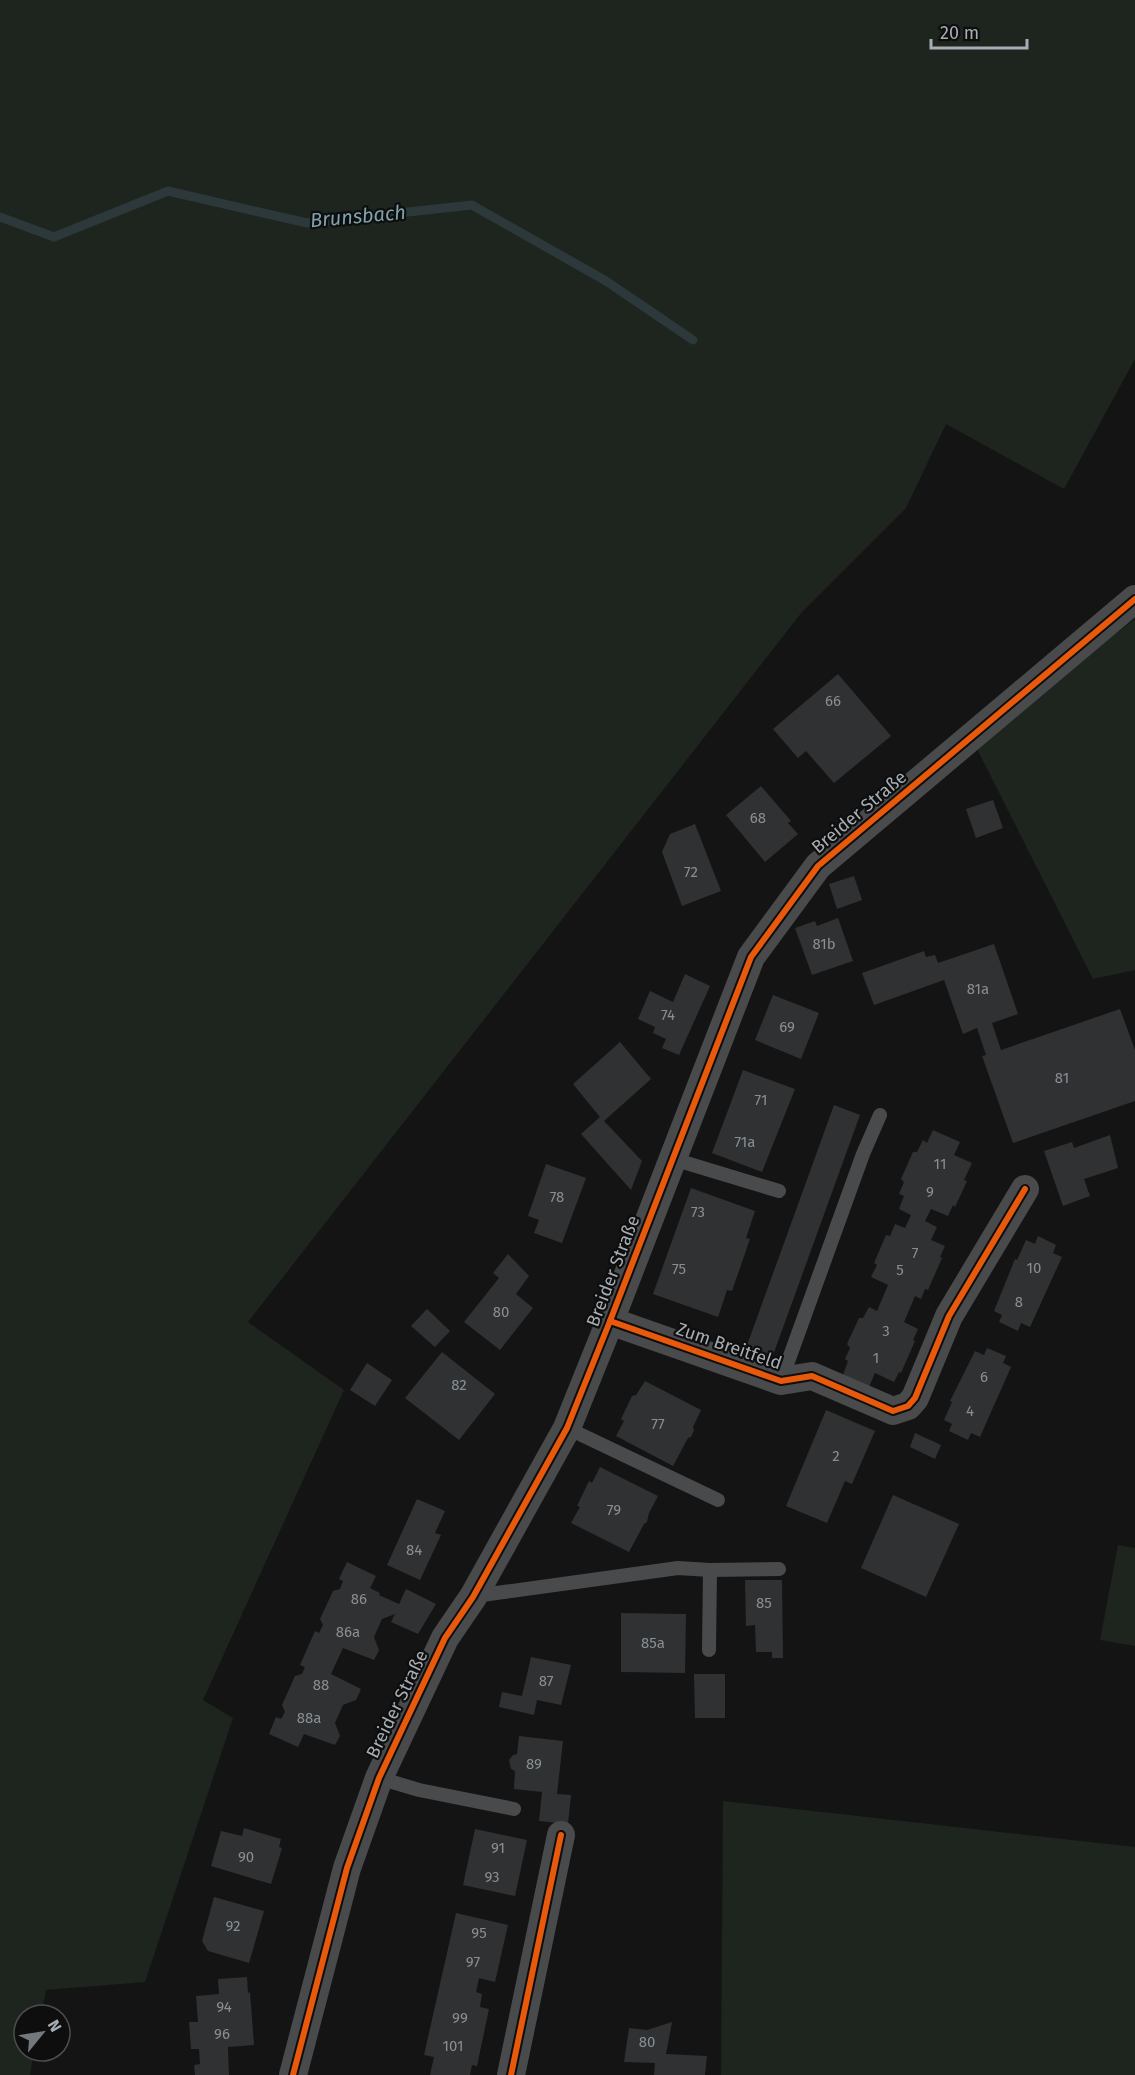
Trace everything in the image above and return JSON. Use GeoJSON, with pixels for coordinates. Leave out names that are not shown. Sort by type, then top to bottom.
{"type":"FeatureCollection","features":[{"type":"Feature","properties":{"kind":"street","name":"Breider Straße"},"geometry":{"type":"LineString","coordinates":[[293,2075],[347,1868],[379,1778],[445,1638],[473,1597],[567,1428],[751,957],[818,866],[1135,599]]}},
{"type":"Feature","properties":{"kind":"street","name":"Zum Breitfeld"},"geometry":{"type":"LineString","coordinates":[[610,1321],[781,1382],[812,1376],[893,1412],[908,1406],[915,1398],[949,1316],[1025,1189]]}},
{"type":"Feature","properties":{"kind":"street"},"geometry":{"type":"LineString","coordinates":[[511,2075],[561,1835]]}},
{"type":"Feature","properties":{"kind":"lane","name":"Zum Breitfeld"},"geometry":{"type":"LineString","coordinates":[[781,1382],[863,1154],[880,1115]]}},
{"type":"Feature","properties":{"kind":"lane"},"geometry":{"type":"LineString","coordinates":[[673,1159],[779,1191]]}},
{"type":"Feature","properties":{"kind":"lane"},"geometry":{"type":"LineString","coordinates":[[567,1428],[718,1500]]}},
{"type":"Feature","properties":{"kind":"lane"},"geometry":{"type":"LineString","coordinates":[[473,1597],[678,1568],[779,1569]]}},
{"type":"Feature","properties":{"kind":"lane"},"geometry":{"type":"LineString","coordinates":[[709,1650],[710,1570]]}},
{"type":"Feature","properties":{"kind":"lane"},"geometry":{"type":"LineString","coordinates":[[379,1778],[419,1790],[514,1809]]}},
{"type":"Feature","properties":{"kind":"shaded area"},"geometry":{"type":"Polygon","coordinates":[[[0,0],[1135,0],[1135,359],[1064,489],[946,424],[906,508],[802,612],[248,1322],[344,1390],[203,1700],[233,1718],[145,1982],[46,1990],[43,2003],[12,2003],[12,2063],[32,2063],[30,2075],[0,2075],[0,0]]]}},
{"type":"Feature","properties":{"kind":"shaded area"},"geometry":{"type":"Polygon","coordinates":[[[1135,619],[1135,970],[1093,979],[973,741],[1135,619]]]}},
{"type":"Feature","properties":{"kind":"shaded area"},"geometry":{"type":"Polygon","coordinates":[[[1118,1545],[1135,1548],[1135,1646],[1100,1640],[1118,1545]]]}},
{"type":"Feature","properties":{"kind":"shaded area"},"geometry":{"type":"Polygon","coordinates":[[[723,1801],[1135,1847],[1135,2075],[721,2075],[723,1801]]]}},
{"type":"Feature","properties":{"kind":"building"},"geometry":{"type":"Polygon","coordinates":[[[838,674],[891,736],[834,783],[806,751],[798,758],[773,729],[838,674]]]}},
{"type":"Feature","properties":{"kind":"building"},"geometry":{"type":"Polygon","coordinates":[[[761,786],[791,821],[788,823],[798,834],[765,862],[726,815],[761,786]]]}},
{"type":"Feature","properties":{"kind":"building"},"geometry":{"type":"Polygon","coordinates":[[[993,800],[1003,828],[976,838],[966,809],[993,800]]]}},
{"type":"Feature","properties":{"kind":"building"},"geometry":{"type":"Polygon","coordinates":[[[695,824],[721,891],[682,906],[662,852],[670,834],[695,824]]]}},
{"type":"Feature","properties":{"kind":"building"},"geometry":{"type":"Polygon","coordinates":[[[854,876],[862,900],[837,909],[829,884],[854,876]]]}},
{"type":"Feature","properties":{"kind":"building"},"geometry":{"type":"Polygon","coordinates":[[[838,918],[853,961],[812,975],[795,928],[815,921],[817,926],[838,918]]]}},
{"type":"Feature","properties":{"kind":"building"},"geometry":{"type":"Polygon","coordinates":[[[994,944],[1018,1014],[992,1023],[1001,1050],[1120,1009],[1135,1050],[1135,1101],[1013,1143],[982,1056],[986,1055],[977,1028],[963,1034],[944,980],[874,1005],[862,973],[924,951],[926,957],[935,955],[938,963],[994,944]]]}},
{"type":"Feature","properties":{"kind":"building"},"geometry":{"type":"Polygon","coordinates":[[[685,974],[710,986],[679,1055],[662,1048],[666,1039],[653,1033],[655,1027],[638,1019],[650,991],[673,1002],[685,974]]]}},
{"type":"Feature","properties":{"kind":"building"},"geometry":{"type":"Polygon","coordinates":[[[773,995],[819,1013],[801,1059],[755,1040],[773,995]]]}},
{"type":"Feature","properties":{"kind":"building"},"geometry":{"type":"Polygon","coordinates":[[[620,1042],[651,1079],[604,1121],[642,1161],[631,1190],[581,1134],[600,1117],[573,1084],[620,1042]]]}},
{"type":"Feature","properties":{"kind":"building"},"geometry":{"type":"Polygon","coordinates":[[[743,1070],[795,1089],[762,1172],[712,1153],[743,1070]]]}},
{"type":"Feature","properties":{"kind":"building"},"geometry":{"type":"Polygon","coordinates":[[[834,1105],[860,1115],[772,1358],[746,1348],[834,1105]]]}},
{"type":"Feature","properties":{"kind":"building"},"geometry":{"type":"Polygon","coordinates":[[[933,1130],[960,1142],[954,1155],[972,1163],[964,1180],[967,1181],[955,1207],[953,1205],[948,1216],[931,1209],[925,1221],[937,1227],[931,1240],[945,1246],[928,1290],[925,1289],[921,1299],[915,1296],[904,1322],[918,1329],[901,1373],[899,1372],[894,1382],[875,1373],[869,1387],[843,1375],[848,1361],[845,1359],[850,1348],[847,1344],[859,1318],[863,1318],[869,1307],[877,1311],[888,1285],[871,1277],[877,1265],[874,1263],[886,1235],[890,1236],[895,1224],[905,1228],[911,1215],[899,1209],[904,1196],[899,1194],[904,1182],[901,1179],[913,1152],[917,1152],[923,1140],[927,1143],[933,1130]]]}},
{"type":"Feature","properties":{"kind":"building"},"geometry":{"type":"Polygon","coordinates":[[[1110,1135],[1118,1168],[1084,1179],[1090,1196],[1063,1206],[1044,1151],[1072,1142],[1074,1148],[1110,1135]]]}},
{"type":"Feature","properties":{"kind":"building"},"geometry":{"type":"Polygon","coordinates":[[[546,1164],[586,1178],[562,1243],[534,1233],[539,1220],[528,1216],[546,1164]]]}},
{"type":"Feature","properties":{"kind":"building"},"geometry":{"type":"Polygon","coordinates":[[[691,1188],[755,1211],[746,1238],[750,1239],[732,1291],[727,1290],[718,1317],[653,1294],[691,1188]]]}},
{"type":"Feature","properties":{"kind":"building"},"geometry":{"type":"Polygon","coordinates":[[[1038,1236],[1056,1245],[1053,1253],[1062,1257],[1030,1327],[1021,1323],[1018,1331],[999,1322],[1002,1315],[994,1311],[1015,1259],[1017,1260],[1026,1240],[1035,1244],[1038,1236]]]}},
{"type":"Feature","properties":{"kind":"building"},"geometry":{"type":"Polygon","coordinates":[[[508,1254],[529,1276],[516,1294],[533,1308],[500,1350],[464,1322],[499,1278],[493,1273],[508,1254]]]}},
{"type":"Feature","properties":{"kind":"building"},"geometry":{"type":"Polygon","coordinates":[[[427,1309],[450,1331],[435,1347],[411,1326],[427,1309]]]}},
{"type":"Feature","properties":{"kind":"building"},"geometry":{"type":"Polygon","coordinates":[[[987,1348],[1006,1356],[1003,1363],[1011,1367],[980,1437],[971,1433],[968,1440],[949,1431],[952,1424],[944,1420],[952,1402],[950,1401],[975,1351],[984,1355],[987,1348]]]}},
{"type":"Feature","properties":{"kind":"building"},"geometry":{"type":"Polygon","coordinates":[[[442,1352],[495,1394],[459,1440],[405,1398],[442,1352]]]}},
{"type":"Feature","properties":{"kind":"building"},"geometry":{"type":"Polygon","coordinates":[[[367,1363],[392,1380],[375,1406],[350,1390],[367,1363]]]}},
{"type":"Feature","properties":{"kind":"building"},"geometry":{"type":"Polygon","coordinates":[[[645,1381],[701,1410],[691,1437],[688,1438],[673,1466],[616,1436],[624,1421],[621,1419],[632,1396],[636,1395],[645,1381]]]}},
{"type":"Feature","properties":{"kind":"building"},"geometry":{"type":"Polygon","coordinates":[[[826,1410],[875,1431],[852,1484],[845,1481],[827,1523],[786,1506],[826,1410]]]}},
{"type":"Feature","properties":{"kind":"building"},"geometry":{"type":"Polygon","coordinates":[[[915,1433],[941,1445],[935,1459],[910,1447],[915,1433]]]}},
{"type":"Feature","properties":{"kind":"building"},"geometry":{"type":"Polygon","coordinates":[[[600,1467],[658,1496],[647,1522],[629,1552],[571,1523],[580,1507],[577,1506],[589,1481],[592,1483],[600,1467]]]}},
{"type":"Feature","properties":{"kind":"building"},"geometry":{"type":"Polygon","coordinates":[[[893,1495],[959,1524],[926,1597],[861,1568],[893,1495]]]}},
{"type":"Feature","properties":{"kind":"building"},"geometry":{"type":"Polygon","coordinates":[[[417,1499],[445,1511],[435,1533],[441,1535],[420,1580],[387,1565],[417,1499]]]}},
{"type":"Feature","properties":{"kind":"building"},"geometry":{"type":"Polygon","coordinates":[[[347,1562],[376,1576],[370,1588],[380,1593],[379,1595],[399,1604],[406,1589],[436,1604],[418,1634],[391,1622],[395,1614],[382,1619],[374,1637],[379,1650],[374,1660],[343,1648],[331,1674],[361,1689],[356,1700],[343,1705],[335,1723],[340,1736],[335,1745],[304,1734],[298,1747],[269,1734],[276,1717],[281,1719],[285,1712],[282,1705],[295,1676],[302,1674],[305,1667],[300,1665],[315,1631],[319,1633],[323,1625],[320,1619],[333,1591],[340,1589],[343,1581],[339,1579],[347,1562]]]}},
{"type":"Feature","properties":{"kind":"building"},"geometry":{"type":"Polygon","coordinates":[[[745,1580],[782,1580],[783,1658],[772,1658],[772,1652],[756,1652],[755,1625],[746,1626],[745,1580]]]}},
{"type":"Feature","properties":{"kind":"building"},"geometry":{"type":"Polygon","coordinates":[[[621,1613],[686,1614],[685,1673],[621,1672],[621,1613]]]}},
{"type":"Feature","properties":{"kind":"building"},"geometry":{"type":"Polygon","coordinates":[[[531,1657],[571,1665],[561,1705],[537,1700],[534,1715],[499,1707],[502,1692],[522,1696],[531,1657]]]}},
{"type":"Feature","properties":{"kind":"building"},"geometry":{"type":"Polygon","coordinates":[[[694,1674],[725,1674],[725,1718],[695,1718],[694,1674]]]}},
{"type":"Feature","properties":{"kind":"building"},"geometry":{"type":"Polygon","coordinates":[[[519,1736],[563,1741],[557,1794],[571,1795],[568,1824],[539,1821],[542,1792],[514,1789],[515,1771],[511,1769],[509,1760],[517,1754],[519,1736]]]}},
{"type":"Feature","properties":{"kind":"building"},"geometry":{"type":"Polygon","coordinates":[[[244,1828],[281,1839],[279,1847],[282,1848],[271,1884],[211,1866],[221,1831],[242,1836],[244,1828]]]}},
{"type":"Feature","properties":{"kind":"building"},"geometry":{"type":"Polygon","coordinates":[[[475,1829],[527,1840],[515,1896],[463,1885],[475,1829]]]}},
{"type":"Feature","properties":{"kind":"building"},"geometry":{"type":"Polygon","coordinates":[[[214,1897],[264,1911],[249,1963],[208,1951],[202,1941],[214,1897]]]}},
{"type":"Feature","properties":{"kind":"building"},"geometry":{"type":"Polygon","coordinates":[[[456,1913],[508,1925],[495,1982],[479,1978],[476,1992],[482,1994],[480,2007],[489,2009],[477,2066],[472,2065],[470,2075],[430,2075],[434,2057],[424,2055],[456,1913]]]}},
{"type":"Feature","properties":{"kind":"building"},"geometry":{"type":"Polygon","coordinates":[[[247,1977],[254,2045],[228,2047],[229,2075],[195,2075],[194,2065],[200,2064],[199,2049],[191,2049],[189,2022],[198,2022],[196,1996],[219,1994],[218,1979],[247,1977]]]}},
{"type":"Feature","properties":{"kind":"building"},"geometry":{"type":"Polygon","coordinates":[[[672,2022],[666,2054],[707,2056],[705,2075],[654,2075],[655,2063],[624,2062],[629,2028],[647,2030],[672,2022]]]}},
{"type":"Feature","properties":{"kind":"waterway","name":"Brunsbach"},"geometry":{"type":"LineString","coordinates":[[0,217],[54,237],[168,191],[307,223],[472,205],[606,281],[693,340]]}},
{"type":"Feature","properties":{"kind":"cycle path"},"geometry":{"type":"LineString","coordinates":[[293,2075],[347,1868],[379,1778],[445,1638],[473,1597],[567,1428],[751,957],[818,866],[1135,599]]}},
{"type":"Feature","properties":{"kind":"cycle path"},"geometry":{"type":"LineString","coordinates":[[610,1321],[781,1381],[812,1376],[893,1411],[908,1406],[915,1398],[949,1316],[1025,1189]]}},
{"type":"Feature","properties":{"kind":"cycle path"},"geometry":{"type":"LineString","coordinates":[[511,2075],[561,1835]]}}]}
